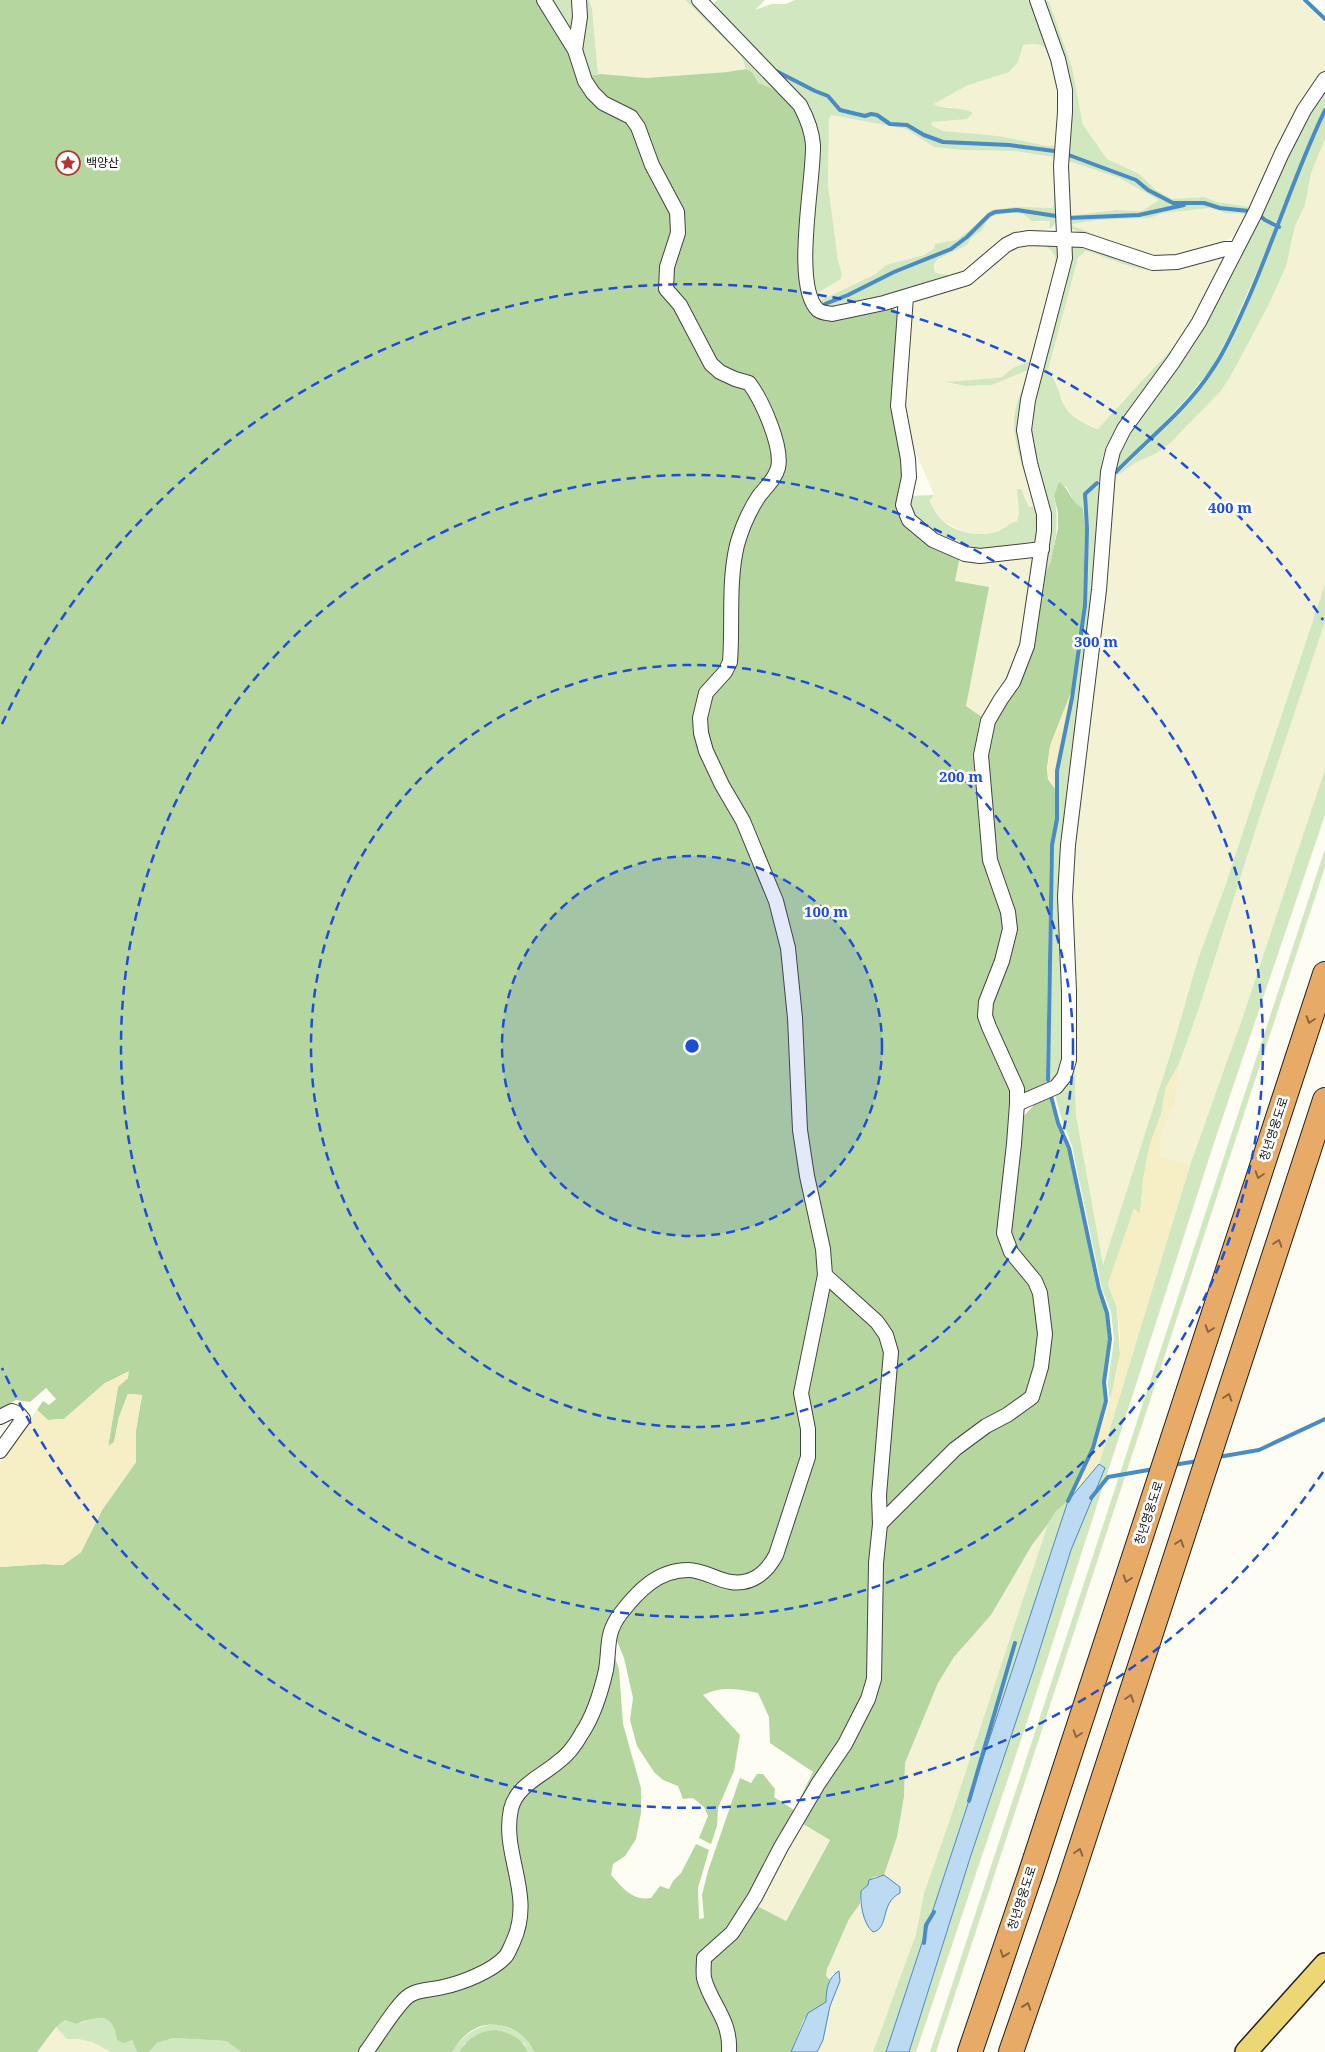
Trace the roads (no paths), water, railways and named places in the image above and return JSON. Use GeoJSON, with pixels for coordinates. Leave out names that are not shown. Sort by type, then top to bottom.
{"type":"FeatureCollection","features":[{"type":"Feature","properties":{"kind":"highway","name":"청년영웅도로"},"geometry":{"type":"LineString","coordinates":[[970,2052],[1030,1875],[1325,974]]}},
{"type":"Feature","properties":{"kind":"highway"},"geometry":{"type":"LineString","coordinates":[[1011,2052],[1325,1100]]}},
{"type":"Feature","properties":{"kind":"main road"},"geometry":{"type":"LineString","coordinates":[[1246,2052],[1325,1964]]}},
{"type":"Feature","properties":{"kind":"street"},"geometry":{"type":"LineString","coordinates":[[366,2052],[409,1995],[460,1982],[482,1973],[506,1955],[519,1928],[522,1909],[509,1820],[511,1807],[518,1794],[560,1761],[584,1731],[600,1696],[606,1669],[610,1630],[626,1607],[643,1587],[670,1573],[696,1570],[731,1582],[741,1582],[762,1575],[770,1566],[776,1555],[808,1457],[808,1429],[801,1393],[826,1275],[823,1249],[807,1176],[800,1130],[795,1018],[788,948],[776,901],[743,821],[722,785],[706,750],[700,718],[706,693],[726,672],[730,662],[733,564],[738,544],[751,510],[778,468],[779,456],[772,431],[757,392],[749,383],[728,376],[711,364],[680,305],[666,289],[667,267],[678,232],[677,212],[652,165],[638,127],[631,117],[603,103],[593,93],[585,81],[575,50],[544,0]]}},
{"type":"Feature","properties":{"kind":"street"},"geometry":{"type":"LineString","coordinates":[[575,50],[580,17],[578,0]]}},
{"type":"Feature","properties":{"kind":"street"},"geometry":{"type":"LineString","coordinates":[[699,0],[800,105],[806,116],[812,145],[806,269],[811,297],[818,310],[832,314],[906,298],[968,278],[1006,245],[1016,240],[1029,238],[1084,240],[1153,263],[1176,262],[1225,248],[1235,249]]}},
{"type":"Feature","properties":{"kind":"street"},"geometry":{"type":"LineString","coordinates":[[880,1524],[955,1450],[986,1426],[1007,1415],[1032,1397],[1041,1367],[1045,1334],[1040,1293],[1032,1277],[1011,1252],[1004,1233],[1017,1090],[989,1027],[986,1016],[986,1002],[1002,961],[1010,929],[1008,912],[990,860],[981,755],[988,721],[1013,682],[1027,646],[1042,550],[1044,514],[1025,444],[1024,430],[1028,400],[1065,258],[1061,166],[1065,90],[1058,59],[1037,0]]}},
{"type":"Feature","properties":{"kind":"street"},"geometry":{"type":"LineString","coordinates":[[1017,1104],[1056,1087],[1064,1077],[1069,1060],[1070,991],[1065,896],[1068,853],[1099,590],[1108,472],[1113,451],[1124,429],[1173,362],[1199,322],[1255,213],[1304,110],[1325,79]]}},
{"type":"Feature","properties":{"kind":"street"},"geometry":{"type":"LineString","coordinates":[[906,298],[898,406],[908,459],[909,477],[903,505],[909,520],[933,540],[965,554],[980,556],[1042,550]]}},
{"type":"Feature","properties":{"kind":"street"},"geometry":{"type":"LineString","coordinates":[[729,2052],[730,2043],[722,2014],[704,1978],[704,1958],[732,1933],[755,1898],[818,1784],[845,1744],[868,1699],[874,1679],[876,1563],[880,1524],[879,1495],[891,1352],[886,1335],[878,1322],[826,1275]]}},
{"type":"Feature","properties":{"kind":"street"},"geometry":{"type":"LineString","coordinates":[[0,1417],[12,1411],[19,1414],[23,1419],[0,1451]]}},
{"type":"Feature","properties":{"kind":"water"},"geometry":{"type":"Polygon","coordinates":[[[1099,1464],[1105,1468],[1071,1550],[909,2052],[886,2052],[1068,1501],[1099,1464]]]}},
{"type":"Feature","properties":{"kind":"water"},"geometry":{"type":"Polygon","coordinates":[[[884,1875],[900,1887],[900,1893],[889,1903],[881,1926],[873,1932],[867,1924],[863,1913],[861,1891],[868,1885],[869,1880],[884,1875]]]}},
{"type":"Feature","properties":{"kind":"water"},"geometry":{"type":"Polygon","coordinates":[[[839,1971],[840,1981],[830,2006],[823,2040],[817,2052],[791,2052],[808,2013],[826,2002],[828,1984],[839,1971]]]}},
{"type":"Feature","properties":{"kind":"waterway"},"geometry":{"type":"LineString","coordinates":[[1305,0],[1325,19]]}},
{"type":"Feature","properties":{"kind":"waterway"},"geometry":{"type":"LineString","coordinates":[[776,71],[828,96],[840,110],[865,116],[877,115],[890,124],[907,125],[924,135],[943,142],[1009,145],[1054,151]]}},
{"type":"Feature","properties":{"kind":"waterway"},"geometry":{"type":"LineString","coordinates":[[1116,472],[1191,398],[1222,355],[1255,282],[1325,110]]}},
{"type":"Feature","properties":{"kind":"waterway"},"geometry":{"type":"LineString","coordinates":[[1066,154],[1136,180],[1148,190],[1173,203],[1204,203],[1220,208],[1249,211]]}},
{"type":"Feature","properties":{"kind":"waterway"},"geometry":{"type":"LineString","coordinates":[[1068,218],[1139,215],[1184,205]]}},
{"type":"Feature","properties":{"kind":"waterway"},"geometry":{"type":"LineString","coordinates":[[825,304],[848,295],[894,272],[951,249],[967,237],[989,215],[995,212],[1017,210],[1056,216]]}},
{"type":"Feature","properties":{"kind":"waterway"},"geometry":{"type":"LineString","coordinates":[[1258,214],[1279,227]]}},
{"type":"Feature","properties":{"kind":"waterway"},"geometry":{"type":"LineString","coordinates":[[1048,1080],[1052,845],[1057,819],[1057,771],[1072,698],[1085,605],[1087,529],[1085,494],[1097,483]]}},
{"type":"Feature","properties":{"kind":"waterway"},"geometry":{"type":"LineString","coordinates":[[1051,1096],[1058,1123],[1069,1148],[1099,1289],[1107,1313],[1110,1339],[1104,1382],[1106,1401],[1093,1448],[1068,1501]]}},
{"type":"Feature","properties":{"kind":"waterway"},"geometry":{"type":"LineString","coordinates":[[1218,1457],[1259,1450],[1325,1419]]}},
{"type":"Feature","properties":{"kind":"waterway"},"geometry":{"type":"LineString","coordinates":[[1173,1465],[1198,1461]]}},
{"type":"Feature","properties":{"kind":"waterway"},"geometry":{"type":"LineString","coordinates":[[1091,1498],[1108,1477],[1154,1469]]}},
{"type":"Feature","properties":{"kind":"waterway"},"geometry":{"type":"LineString","coordinates":[[969,1801],[1015,1643]]}},
{"type":"Feature","properties":{"kind":"waterway"},"geometry":{"type":"LineString","coordinates":[[924,1943],[926,1925],[934,1912]]}},
{"type":"Feature","properties":{"kind":"place","name":"백양산"},"geometry":{"type":"Point","coordinates":[68,163]}}]}
